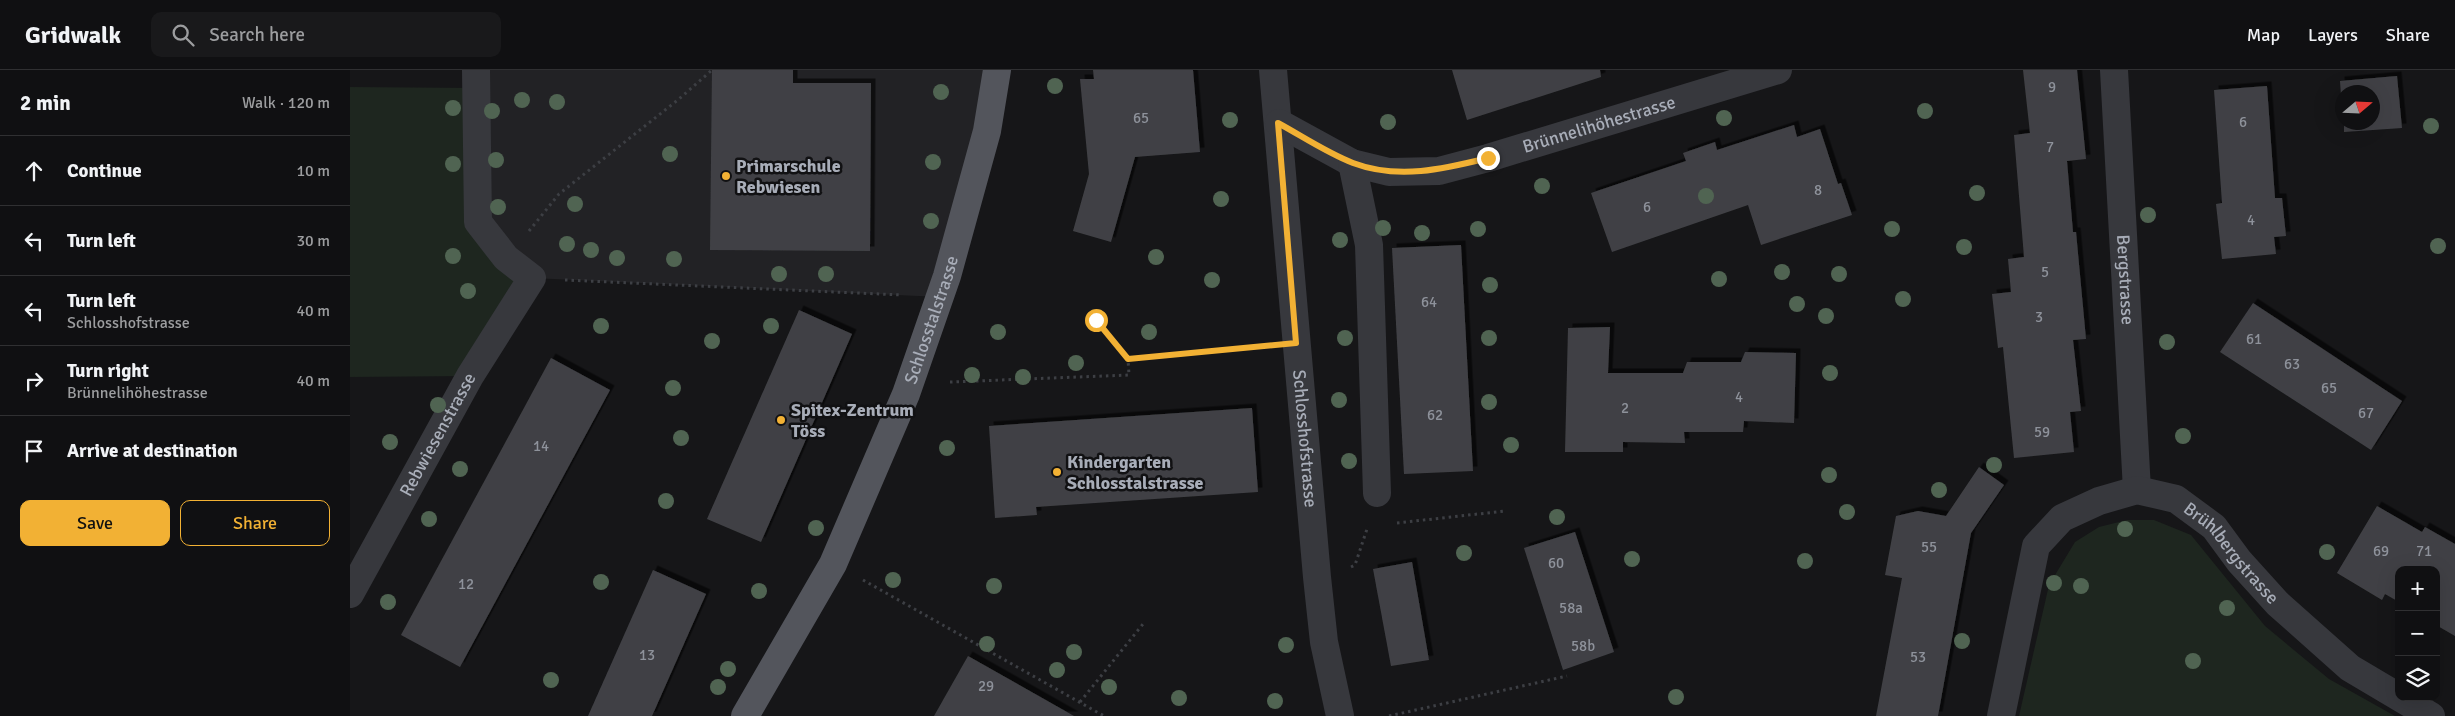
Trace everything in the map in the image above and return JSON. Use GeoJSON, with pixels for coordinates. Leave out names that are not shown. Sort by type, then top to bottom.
{"type":"FeatureCollection","features":[{"type":"Feature","properties":{"kind":"main road","name":"Schlosstalstrasse"},"geometry":{"type":"LineString","coordinates":[[745,716],[833,564],[906,394],[947,276],[987,131],[997,70]]}},
{"type":"Feature","properties":{"kind":"street"},"geometry":{"type":"LineString","coordinates":[[476,70],[478,222],[506,258],[532,278]]}},
{"type":"Feature","properties":{"kind":"street","name":"Schlosshofstrasse"},"geometry":{"type":"LineString","coordinates":[[1273,70],[1314,553],[1324,642],[1340,716]]}},
{"type":"Feature","properties":{"kind":"street","name":"Brünnelihöhestrasse"},"geometry":{"type":"LineString","coordinates":[[1278,123],[1352,163],[1389,172],[1439,170],[1488,158],[1778,70]]}},
{"type":"Feature","properties":{"kind":"street","name":"Bergstrasse"},"geometry":{"type":"LineString","coordinates":[[2114,70],[2137,490]]}},
{"type":"Feature","properties":{"kind":"street"},"geometry":{"type":"LineString","coordinates":[[1352,163],[1369,244],[1377,493]]}},
{"type":"Feature","properties":{"kind":"street","name":"Rebwiesenstrasse"},"geometry":{"type":"LineString","coordinates":[[350,594],[470,376],[532,278]]}},
{"type":"Feature","properties":{"kind":"street","name":"Brühlbergstrasse"},"geometry":{"type":"LineString","coordinates":[[2001,716],[2036,546],[2062,518],[2098,501],[2137,490],[2176,499],[2214,527],[2239,561],[2278,604],[2350,668],[2431,716]]}},
{"type":"Feature","properties":{"kind":"path"},"geometry":{"type":"LineString","coordinates":[[506,258],[559,194],[679,99],[712,70]]}},
{"type":"Feature","properties":{"kind":"path"},"geometry":{"type":"LineString","coordinates":[[532,278],[902,295]]}},
{"type":"Feature","properties":{"kind":"path"},"geometry":{"type":"LineString","coordinates":[[950,382],[1129,375],[1128,359],[1096,320]]}},
{"type":"Feature","properties":{"kind":"path"},"geometry":{"type":"LineString","coordinates":[[1128,359],[1296,343]]}},
{"type":"Feature","properties":{"kind":"path"},"geometry":{"type":"LineString","coordinates":[[1396,523],[1505,511]]}},
{"type":"Feature","properties":{"kind":"path"},"geometry":{"type":"LineString","coordinates":[[1355,565],[1367,526],[1376,525]]}},
{"type":"Feature","properties":{"kind":"path"},"geometry":{"type":"LineString","coordinates":[[863,580],[1104,716]]}},
{"type":"Feature","properties":{"kind":"path"},"geometry":{"type":"LineString","coordinates":[[1080,702],[1143,624]]}},
{"type":"Feature","properties":{"kind":"path"},"geometry":{"type":"LineString","coordinates":[[1389,716],[1567,676]]}},
{"type":"Feature","properties":{"kind":"shaded area","name":"Primarschule Rebwiesen"},"geometry":{"type":"Polygon","coordinates":[[[476,70],[997,70],[940,297],[532,278],[478,222],[476,70]]]}},
{"type":"Feature","properties":{"kind":"shaded area"},"geometry":{"type":"Polygon","coordinates":[[[350,87],[476,88],[478,222],[532,278],[470,376],[350,377],[350,87]]]}},
{"type":"Feature","properties":{"kind":"shaded area"},"geometry":{"type":"Polygon","coordinates":[[[2127,520],[2154,520],[2191,535],[2265,626],[2329,679],[2395,716],[2019,716],[2049,585],[2075,542],[2099,527],[2127,520]]]}},
{"type":"Feature","properties":{"kind":"building"},"geometry":{"type":"Polygon","coordinates":[[[712,70],[793,70],[793,83],[871,83],[870,251],[710,250],[712,70]]]}},
{"type":"Feature","properties":{"kind":"building"},"geometry":{"type":"Polygon","coordinates":[[[1093,70],[1193,70],[1200,152],[1135,157],[1111,242],[1073,231],[1089,174],[1080,79],[1094,79],[1093,70]]]}},
{"type":"Feature","properties":{"kind":"building"},"geometry":{"type":"Polygon","coordinates":[[[1452,70],[1600,70],[1601,77],[1467,120],[1452,70]]]}},
{"type":"Feature","properties":{"kind":"building"},"geometry":{"type":"Polygon","coordinates":[[[2023,70],[2077,70],[2086,159],[2067,161],[2073,232],[2076,232],[2086,339],[2073,340],[2081,411],[2070,412],[2074,452],[2014,458],[2003,347],[1998,348],[1992,294],[2011,292],[2008,259],[2024,257],[2014,135],[2030,133],[2023,70]]]}},
{"type":"Feature","properties":{"kind":"building"},"geometry":{"type":"Polygon","coordinates":[[[2397,76],[2402,128],[2380,130],[2380,85],[2340,85],[2340,81],[2397,76]]]}},
{"type":"Feature","properties":{"kind":"building"},"geometry":{"type":"Polygon","coordinates":[[[2267,86],[2275,198],[2282,198],[2286,236],[2274,237],[2276,254],[2222,259],[2216,204],[2222,203],[2214,90],[2267,86]]]}},
{"type":"Feature","properties":{"kind":"building"},"geometry":{"type":"Polygon","coordinates":[[[1794,125],[1797,137],[1820,129],[1838,184],[1841,183],[1852,215],[1761,245],[1748,205],[1612,252],[1591,193],[1686,161],[1683,153],[1715,142],[1717,150],[1794,125]]]}},
{"type":"Feature","properties":{"kind":"building"},"geometry":{"type":"Polygon","coordinates":[[[2344,130],[2373,130],[2344,132],[2344,130]]]}},
{"type":"Feature","properties":{"kind":"building"},"geometry":{"type":"Polygon","coordinates":[[[1461,245],[1473,471],[1404,474],[1392,248],[1461,245]]]}},
{"type":"Feature","properties":{"kind":"building"},"geometry":{"type":"Polygon","coordinates":[[[2253,303],[2402,401],[2371,450],[2220,352],[2253,303]]]}},
{"type":"Feature","properties":{"kind":"building"},"geometry":{"type":"Polygon","coordinates":[[[799,310],[852,334],[761,542],[707,519],[799,310]]]}},
{"type":"Feature","properties":{"kind":"building"},"geometry":{"type":"Polygon","coordinates":[[[1610,327],[1608,373],[1683,373],[1687,362],[1741,362],[1745,352],[1796,353],[1794,423],[1744,421],[1743,432],[1684,432],[1685,443],[1623,442],[1623,452],[1565,452],[1568,328],[1610,327]]]}},
{"type":"Feature","properties":{"kind":"building"},"geometry":{"type":"Polygon","coordinates":[[[551,358],[610,390],[460,667],[401,635],[551,358]]]}},
{"type":"Feature","properties":{"kind":"building"},"geometry":{"type":"Polygon","coordinates":[[[1252,408],[1258,492],[1036,507],[1037,515],[995,518],[989,426],[1252,408]]]}},
{"type":"Feature","properties":{"kind":"building"},"geometry":{"type":"Polygon","coordinates":[[[1979,467],[2004,485],[1971,533],[1938,716],[1876,716],[1902,578],[1885,575],[1896,516],[1918,511],[1946,516],[1979,467]]]}},
{"type":"Feature","properties":{"kind":"building"},"geometry":{"type":"Polygon","coordinates":[[[2377,506],[2422,532],[2425,527],[2455,544],[2455,636],[2440,627],[2440,566],[2395,566],[2395,600],[2385,594],[2382,600],[2337,573],[2377,506]]]}},
{"type":"Feature","properties":{"kind":"building"},"geometry":{"type":"Polygon","coordinates":[[[1575,532],[1614,652],[1563,670],[1524,548],[1575,532]]]}},
{"type":"Feature","properties":{"kind":"building"},"geometry":{"type":"Polygon","coordinates":[[[1412,562],[1429,660],[1391,666],[1373,569],[1412,562]]]}},
{"type":"Feature","properties":{"kind":"building"},"geometry":{"type":"Polygon","coordinates":[[[653,570],[706,594],[652,716],[588,716],[653,570]]]}},
{"type":"Feature","properties":{"kind":"building"},"geometry":{"type":"Polygon","coordinates":[[[968,656],[1074,716],[934,716],[968,656]]]}},
{"type":"Feature","properties":{"kind":"place","name":"Primarschule Rebwiesen"},"geometry":{"type":"Point","coordinates":[726,176]}},
{"type":"Feature","properties":{"kind":"place","name":"Spitex-Zentrum Töss"},"geometry":{"type":"Point","coordinates":[781,420]}},
{"type":"Feature","properties":{"kind":"place","name":"Kindergarten Schlosstalstrasse"},"geometry":{"type":"Point","coordinates":[1057,472]}},
{"type":"Feature","properties":{"kind":"route"},"geometry":{"type":"LineString","coordinates":[[1096,320],[1128,359],[1296,343],[1278,123],[1352,163],[1389,172],[1439,170],[1488,158]]}}]}
